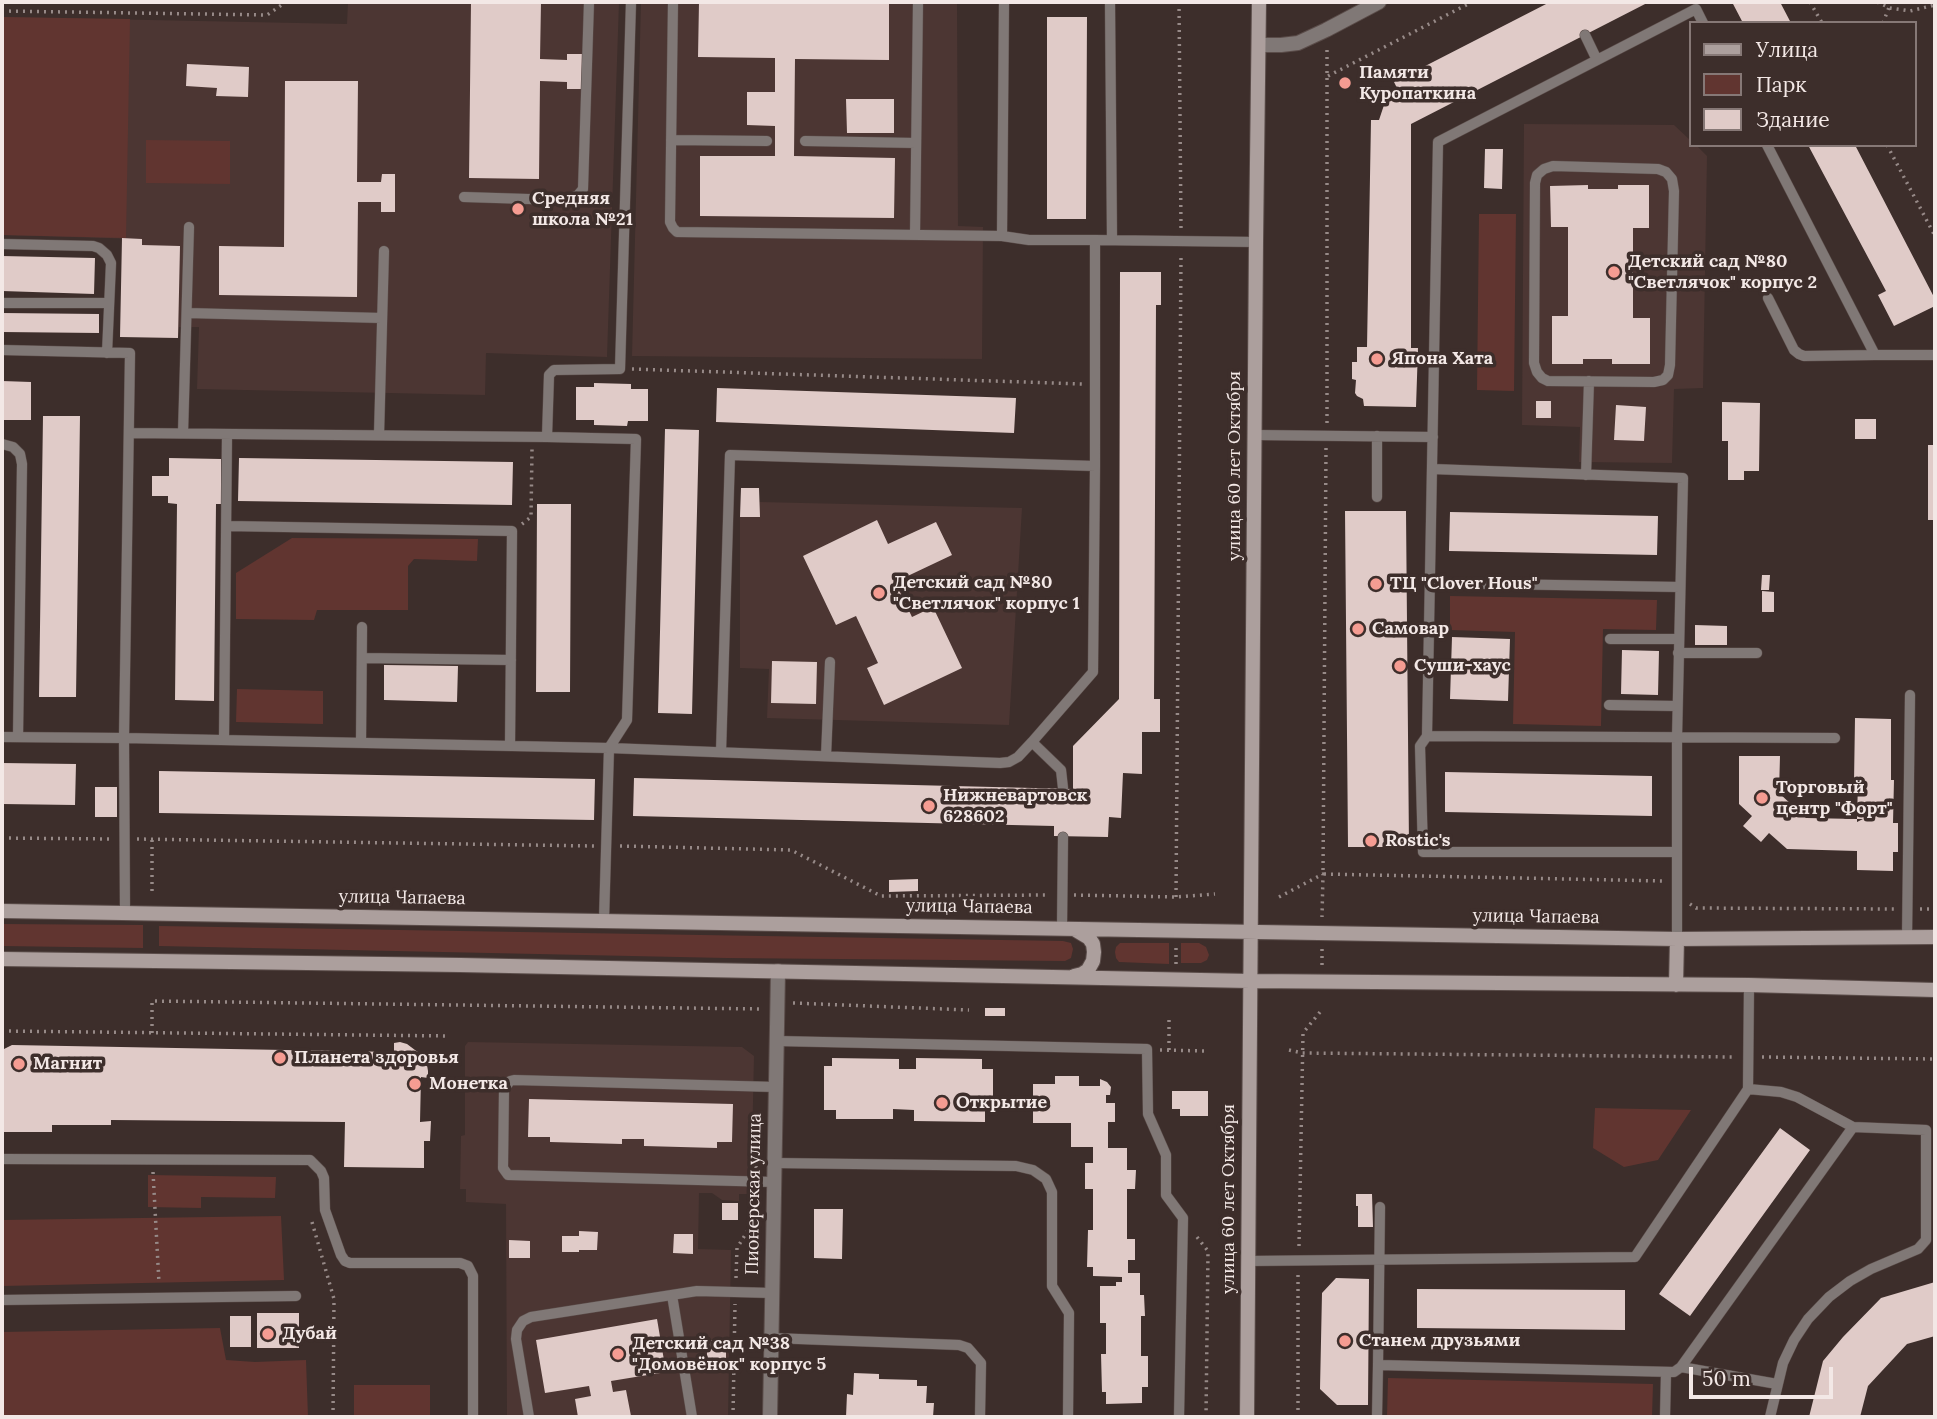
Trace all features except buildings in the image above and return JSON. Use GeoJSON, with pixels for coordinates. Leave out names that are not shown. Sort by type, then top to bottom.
{"type":"FeatureCollection","features":[{"type":"Feature","properties":{"kind":"main road","name":"улица 60 лет Октября"},"geometry":{"type":"LineString","coordinates":[[1247,1417],[1259,2]]}},
{"type":"Feature","properties":{"kind":"main road","name":"улица Чапаева"},"geometry":{"type":"LineString","coordinates":[[2,911],[1677,939],[1935,937]]}},
{"type":"Feature","properties":{"kind":"main road"},"geometry":{"type":"LineString","coordinates":[[1067,928],[1089,938],[1094,952],[1088,970],[1070,977]]}},
{"type":"Feature","properties":{"kind":"main road"},"geometry":{"type":"LineString","coordinates":[[1676,985],[1677,939]]}},
{"type":"Feature","properties":{"kind":"main road"},"geometry":{"type":"LineString","coordinates":[[2,959],[1250,981],[1935,989]]}},
{"type":"Feature","properties":{"kind":"street"},"geometry":{"type":"LineString","coordinates":[[1259,45],[1282,46],[1297,43],[1379,2]]}},
{"type":"Feature","properties":{"kind":"street","name":"Пионерская улица"},"geometry":{"type":"LineString","coordinates":[[770,1417],[778,971]]}},
{"type":"Feature","properties":{"kind":"lane"},"geometry":{"type":"LineString","coordinates":[[464,197],[560,200],[578,195],[583,188],[589,2]]}},
{"type":"Feature","properties":{"kind":"lane"},"geometry":{"type":"LineString","coordinates":[[547,437],[549,375],[554,370],[620,369],[631,2]]}},
{"type":"Feature","properties":{"kind":"lane"},"geometry":{"type":"LineString","coordinates":[[673,2],[670,222],[677,232],[1256,242]]}},
{"type":"Feature","properties":{"kind":"lane"},"geometry":{"type":"LineString","coordinates":[[915,235],[918,2]]}},
{"type":"Feature","properties":{"kind":"lane"},"geometry":{"type":"LineString","coordinates":[[1002,236],[1004,2]]}},
{"type":"Feature","properties":{"kind":"lane"},"geometry":{"type":"LineString","coordinates":[[1110,2],[1112,240]]}},
{"type":"Feature","properties":{"kind":"lane"},"geometry":{"type":"LineString","coordinates":[[1676,852],[1423,852],[1420,746],[1427,736],[1438,142],[1696,9],[1702,21]]}},
{"type":"Feature","properties":{"kind":"lane"},"geometry":{"type":"LineString","coordinates":[[1585,35],[1597,60]]}},
{"type":"Feature","properties":{"kind":"lane"},"geometry":{"type":"LineString","coordinates":[[671,140],[767,141]]}},
{"type":"Feature","properties":{"kind":"lane"},"geometry":{"type":"LineString","coordinates":[[805,141],[916,143]]}},
{"type":"Feature","properties":{"kind":"lane"},"geometry":{"type":"LineString","coordinates":[[1768,147],[1875,355]]}},
{"type":"Feature","properties":{"kind":"lane"},"geometry":{"type":"LineString","coordinates":[[1553,166],[1658,169],[1666,172],[1672,179],[1674,191],[1668,375],[1663,380],[1654,382],[1589,381],[1548,381],[1542,378],[1534,363],[1537,175],[1553,166]]}},
{"type":"Feature","properties":{"kind":"lane"},"geometry":{"type":"LineString","coordinates":[[183,433],[189,228]]}},
{"type":"Feature","properties":{"kind":"lane"},"geometry":{"type":"LineString","coordinates":[[2,737],[609,748],[1009,762],[1018,757],[1093,673],[1096,466],[1094,240]]}},
{"type":"Feature","properties":{"kind":"lane"},"geometry":{"type":"LineString","coordinates":[[2,244],[93,246],[107,255],[111,263],[107,353]]}},
{"type":"Feature","properties":{"kind":"lane"},"geometry":{"type":"LineString","coordinates":[[379,435],[384,251]]}},
{"type":"Feature","properties":{"kind":"lane"},"geometry":{"type":"LineString","coordinates":[[1768,298],[1794,350],[1804,356],[1935,355]]}},
{"type":"Feature","properties":{"kind":"lane"},"geometry":{"type":"LineString","coordinates":[[2,303],[109,303]]}},
{"type":"Feature","properties":{"kind":"lane"},"geometry":{"type":"LineString","coordinates":[[187,313],[382,318]]}},
{"type":"Feature","properties":{"kind":"lane"},"geometry":{"type":"LineString","coordinates":[[2,351],[130,353],[124,738],[125,913]]}},
{"type":"Feature","properties":{"kind":"lane"},"geometry":{"type":"LineString","coordinates":[[1586,475],[1589,381]]}},
{"type":"Feature","properties":{"kind":"lane"},"geometry":{"type":"LineString","coordinates":[[129,433],[636,439],[627,720],[609,748],[604,920]]}},
{"type":"Feature","properties":{"kind":"lane"},"geometry":{"type":"LineString","coordinates":[[224,740],[227,433]]}},
{"type":"Feature","properties":{"kind":"lane"},"geometry":{"type":"LineString","coordinates":[[1255,435],[1433,438]]}},
{"type":"Feature","properties":{"kind":"lane"},"geometry":{"type":"LineString","coordinates":[[1377,436],[1377,497]]}},
{"type":"Feature","properties":{"kind":"lane"},"geometry":{"type":"LineString","coordinates":[[2,444],[13,447],[20,454],[22,464],[18,737]]}},
{"type":"Feature","properties":{"kind":"lane"},"geometry":{"type":"LineString","coordinates":[[721,752],[730,455],[1096,466]]}},
{"type":"Feature","properties":{"kind":"lane"},"geometry":{"type":"LineString","coordinates":[[1432,469],[1683,478],[1677,706],[1677,939]]}},
{"type":"Feature","properties":{"kind":"lane"},"geometry":{"type":"LineString","coordinates":[[227,526],[512,531],[510,746]]}},
{"type":"Feature","properties":{"kind":"lane"},"geometry":{"type":"LineString","coordinates":[[1431,583],[1680,586]]}},
{"type":"Feature","properties":{"kind":"lane"},"geometry":{"type":"LineString","coordinates":[[361,743],[362,628]]}},
{"type":"Feature","properties":{"kind":"lane"},"geometry":{"type":"LineString","coordinates":[[1610,639],[1679,639]]}},
{"type":"Feature","properties":{"kind":"lane"},"geometry":{"type":"LineString","coordinates":[[1678,653],[1757,653]]}},
{"type":"Feature","properties":{"kind":"lane"},"geometry":{"type":"LineString","coordinates":[[362,658],[511,660]]}},
{"type":"Feature","properties":{"kind":"lane"},"geometry":{"type":"LineString","coordinates":[[826,756],[830,662]]}},
{"type":"Feature","properties":{"kind":"lane"},"geometry":{"type":"LineString","coordinates":[[1907,939],[1910,695]]}},
{"type":"Feature","properties":{"kind":"lane"},"geometry":{"type":"LineString","coordinates":[[1609,705],[1677,706]]}},
{"type":"Feature","properties":{"kind":"lane"},"geometry":{"type":"LineString","coordinates":[[1427,736],[1835,738]]}},
{"type":"Feature","properties":{"kind":"lane"},"geometry":{"type":"LineString","coordinates":[[1032,742],[1061,770],[1063,788]]}},
{"type":"Feature","properties":{"kind":"lane"},"geometry":{"type":"LineString","coordinates":[[1063,837],[1067,928]]}},
{"type":"Feature","properties":{"kind":"lane"},"geometry":{"type":"LineString","coordinates":[[1248,1261],[1635,1257],[1748,1089],[1749,985]]}},
{"type":"Feature","properties":{"kind":"lane"},"geometry":{"type":"LineString","coordinates":[[777,1041],[1147,1049],[1148,1114],[1166,1155],[1166,1195],[1183,1218],[1180,1417]]}},
{"type":"Feature","properties":{"kind":"lane"},"geometry":{"type":"LineString","coordinates":[[774,1182],[508,1175],[503,1168],[504,1089],[514,1080],[776,1087]]}},
{"type":"Feature","properties":{"kind":"lane"},"geometry":{"type":"LineString","coordinates":[[1748,1089],[1781,1092],[1797,1097],[1853,1127],[1926,1130],[1926,1240],[1918,1248],[1850,1281],[1829,1297],[1808,1319],[1783,1363],[1770,1417]]}},
{"type":"Feature","properties":{"kind":"lane"},"geometry":{"type":"LineString","coordinates":[[1378,1365],[1674,1372],[1681,1367],[1853,1127]]}},
{"type":"Feature","properties":{"kind":"lane"},"geometry":{"type":"LineString","coordinates":[[2,1159],[310,1160],[324,1178],[325,1210],[345,1261],[460,1263],[468,1266],[473,1276],[473,1417]]}},
{"type":"Feature","properties":{"kind":"lane"},"geometry":{"type":"LineString","coordinates":[[774,1163],[1016,1166],[1033,1170],[1046,1179],[1052,1192],[1052,1286],[1069,1313],[1068,1417]]}},
{"type":"Feature","properties":{"kind":"lane"},"geometry":{"type":"LineString","coordinates":[[1377,1417],[1380,1207]]}},
{"type":"Feature","properties":{"kind":"lane"},"geometry":{"type":"LineString","coordinates":[[529,1417],[516,1339],[517,1330],[523,1321],[530,1317],[697,1291],[772,1293]]}},
{"type":"Feature","properties":{"kind":"lane"},"geometry":{"type":"LineString","coordinates":[[672,1294],[692,1417]]}},
{"type":"Feature","properties":{"kind":"lane"},"geometry":{"type":"LineString","coordinates":[[2,1300],[296,1296]]}},
{"type":"Feature","properties":{"kind":"lane"},"geometry":{"type":"LineString","coordinates":[[772,1338],[959,1345],[968,1348],[981,1363],[980,1417]]}},
{"type":"Feature","properties":{"kind":"lane"},"geometry":{"type":"LineString","coordinates":[[1681,1367],[1777,1384]]}},
{"type":"Feature","properties":{"kind":"lane"},"geometry":{"type":"LineString","coordinates":[[1665,1417],[1666,1372]]}},
{"type":"Feature","properties":{"kind":"path"},"geometry":{"type":"LineString","coordinates":[[2,11],[267,15],[286,2]]}},
{"type":"Feature","properties":{"kind":"path"},"geometry":{"type":"LineString","coordinates":[[1179,2],[1181,241],[1176,897],[1215,894]]}},
{"type":"Feature","properties":{"kind":"path"},"geometry":{"type":"LineString","coordinates":[[1328,76],[1472,2]]}},
{"type":"Feature","properties":{"kind":"path"},"geometry":{"type":"LineString","coordinates":[[1810,2],[1821,21]]}},
{"type":"Feature","properties":{"kind":"path"},"geometry":{"type":"LineString","coordinates":[[1877,2],[1910,11],[1935,5]]}},
{"type":"Feature","properties":{"kind":"path"},"geometry":{"type":"LineString","coordinates":[[1884,21],[1890,4]]}},
{"type":"Feature","properties":{"kind":"path"},"geometry":{"type":"LineString","coordinates":[[1322,917],[1328,76],[1326,30]]}},
{"type":"Feature","properties":{"kind":"path"},"geometry":{"type":"LineString","coordinates":[[1888,147],[1935,236]]}},
{"type":"Feature","properties":{"kind":"path"},"geometry":{"type":"LineString","coordinates":[[620,369],[1095,384]]}},
{"type":"Feature","properties":{"kind":"path"},"geometry":{"type":"LineString","coordinates":[[512,531],[531,517],[532,437]]}},
{"type":"Feature","properties":{"kind":"path"},"geometry":{"type":"LineString","coordinates":[[152,840],[152,896]]}},
{"type":"Feature","properties":{"kind":"path"},"geometry":{"type":"LineString","coordinates":[[1279,897],[1323,874],[1684,881],[1684,900],[1696,908],[1935,909]]}},
{"type":"Feature","properties":{"kind":"path"},"geometry":{"type":"LineString","coordinates":[[1176,944],[1176,966]]}},
{"type":"Feature","properties":{"kind":"path"},"geometry":{"type":"LineString","coordinates":[[1321,947],[1322,967]]}},
{"type":"Feature","properties":{"kind":"path"},"geometry":{"type":"LineString","coordinates":[[152,1032],[152,1000],[759,1009],[796,1003],[969,1010]]}},
{"type":"Feature","properties":{"kind":"path"},"geometry":{"type":"LineString","coordinates":[[759,1009],[759,1020]]}},
{"type":"Feature","properties":{"kind":"path"},"geometry":{"type":"LineString","coordinates":[[1298,1417],[1303,1033],[1320,1012]]}},
{"type":"Feature","properties":{"kind":"path"},"geometry":{"type":"LineString","coordinates":[[1169,1016],[1169,1050],[1206,1051]]}},
{"type":"Feature","properties":{"kind":"path"},"geometry":{"type":"LineString","coordinates":[[2,1031],[450,1036]]}},
{"type":"Feature","properties":{"kind":"path"},"geometry":{"type":"LineString","coordinates":[[1289,1050],[1302,1053],[1935,1059]]}},
{"type":"Feature","properties":{"kind":"path"},"geometry":{"type":"LineString","coordinates":[[733,1417],[737,1248],[755,1219],[758,1086]]}},
{"type":"Feature","properties":{"kind":"path"},"geometry":{"type":"LineString","coordinates":[[152,1160],[160,1298]]}},
{"type":"Feature","properties":{"kind":"path"},"geometry":{"type":"LineString","coordinates":[[311,1218],[334,1299],[333,1417]]}},
{"type":"Feature","properties":{"kind":"path"},"geometry":{"type":"LineString","coordinates":[[1183,1218],[1208,1251],[1206,1417]]}},
{"type":"Feature","properties":{"kind":"shaded area"},"geometry":{"type":"Polygon","coordinates":[[[348,2],[619,2],[607,357],[486,353],[485,395],[197,389],[199,327],[179,327],[178,338],[140,337],[142,239],[2,235],[2,17],[347,24],[348,2]]]}},
{"type":"Feature","properties":{"kind":"shaded area"},"geometry":{"type":"Polygon","coordinates":[[[641,2],[957,2],[958,226],[983,227],[982,359],[632,356],[641,2]]]}},
{"type":"Feature","properties":{"kind":"shaded area","name":"Детский сад №80 \"Светлячок\" корпус 2"},"geometry":{"type":"Polygon","coordinates":[[[1524,124],[1674,125],[1688,138],[1688,147],[1698,147],[1707,156],[1703,388],[1674,389],[1672,463],[1579,462],[1580,427],[1522,425],[1524,124]]]}},
{"type":"Feature","properties":{"kind":"shaded area","name":"Детский сад №80 \"Светлячок\" корпус 1"},"geometry":{"type":"Polygon","coordinates":[[[759,502],[1022,508],[1009,725],[767,718],[769,669],[740,668],[740,517],[759,517],[759,502]]]}},
{"type":"Feature","properties":{"kind":"shaded area"},"geometry":{"type":"Polygon","coordinates":[[[468,1042],[742,1047],[754,1056],[751,1194],[739,1194],[739,1201],[722,1200],[712,1193],[699,1193],[698,1249],[731,1250],[728,1417],[507,1417],[506,1204],[466,1202],[466,1189],[460,1189],[461,1136],[465,1135],[465,1046],[468,1042]]]}},
{"type":"Feature","properties":{"kind":"green space"},"geometry":{"type":"Polygon","coordinates":[[[2,17],[130,19],[126,238],[2,235],[2,17]]]}},
{"type":"Feature","properties":{"kind":"green space"},"geometry":{"type":"Polygon","coordinates":[[[146,140],[230,141],[230,184],[146,183],[146,140]]]}},
{"type":"Feature","properties":{"kind":"green space"},"geometry":{"type":"Polygon","coordinates":[[[1479,214],[1516,214],[1514,391],[1477,390],[1479,214]]]}},
{"type":"Feature","properties":{"kind":"green space"},"geometry":{"type":"Polygon","coordinates":[[[292,538],[478,539],[477,561],[414,559],[408,566],[408,610],[317,610],[314,620],[236,619],[236,573],[292,538]]]}},
{"type":"Feature","properties":{"kind":"green space"},"geometry":{"type":"Polygon","coordinates":[[[1450,596],[1657,600],[1656,630],[1603,629],[1601,726],[1513,724],[1515,632],[1450,630],[1450,596]]]}},
{"type":"Feature","properties":{"kind":"green space"},"geometry":{"type":"Polygon","coordinates":[[[237,689],[323,691],[323,724],[236,722],[237,689]]]}},
{"type":"Feature","properties":{"kind":"green space"},"geometry":{"type":"Polygon","coordinates":[[[2,924],[143,925],[143,948],[2,946],[2,924]]]}},
{"type":"Feature","properties":{"kind":"green space"},"geometry":{"type":"Polygon","coordinates":[[[159,926],[1063,941],[1071,943],[1073,949],[1071,958],[1065,961],[726,958],[159,946],[159,926]]]}},
{"type":"Feature","properties":{"kind":"green space"},"geometry":{"type":"Polygon","coordinates":[[[1120,943],[1169,943],[1169,964],[1119,962],[1115,952],[1120,943]]]}},
{"type":"Feature","properties":{"kind":"green space"},"geometry":{"type":"Polygon","coordinates":[[[1181,943],[1199,943],[1206,947],[1209,955],[1207,960],[1201,963],[1181,963],[1181,943]]]}},
{"type":"Feature","properties":{"kind":"green space"},"geometry":{"type":"Polygon","coordinates":[[[1595,1108],[1691,1110],[1658,1160],[1624,1167],[1593,1148],[1595,1108]]]}},
{"type":"Feature","properties":{"kind":"green space"},"geometry":{"type":"Polygon","coordinates":[[[148,1175],[276,1177],[275,1198],[201,1197],[201,1208],[148,1207],[148,1175]]]}},
{"type":"Feature","properties":{"kind":"green space"},"geometry":{"type":"Polygon","coordinates":[[[281,1216],[284,1280],[2,1286],[2,1220],[281,1216]]]}},
{"type":"Feature","properties":{"kind":"green space"},"geometry":{"type":"Polygon","coordinates":[[[220,1328],[226,1360],[306,1360],[308,1417],[2,1417],[2,1332],[220,1328]]]}},
{"type":"Feature","properties":{"kind":"green space"},"geometry":{"type":"Polygon","coordinates":[[[1388,1378],[1653,1384],[1652,1417],[1387,1417],[1388,1378]]]}},
{"type":"Feature","properties":{"kind":"green space"},"geometry":{"type":"Polygon","coordinates":[[[354,1385],[430,1385],[430,1417],[354,1417],[354,1385]]]}},
{"type":"Feature","properties":{"kind":"place","name":"Памяти Куропаткина"},"geometry":{"type":"Point","coordinates":[1345,83]}},
{"type":"Feature","properties":{"kind":"place","name":"Средняя школа №21"},"geometry":{"type":"Point","coordinates":[518,209]}},
{"type":"Feature","properties":{"kind":"place","name":"Детский сад №80 \"Светлячок\" корпус 2"},"geometry":{"type":"Point","coordinates":[1614,272]}},
{"type":"Feature","properties":{"kind":"place","name":"Япона Хата"},"geometry":{"type":"Point","coordinates":[1377,359]}},
{"type":"Feature","properties":{"kind":"place","name":"ТЦ \"Clover Hous\""},"geometry":{"type":"Point","coordinates":[1376,584]}},
{"type":"Feature","properties":{"kind":"place","name":"Детский сад №80 \"Светлячок\" корпус 1"},"geometry":{"type":"Point","coordinates":[879,593]}},
{"type":"Feature","properties":{"kind":"place","name":"Самовар"},"geometry":{"type":"Point","coordinates":[1358,629]}},
{"type":"Feature","properties":{"kind":"place","name":"Суши-хаус"},"geometry":{"type":"Point","coordinates":[1400,666]}},
{"type":"Feature","properties":{"kind":"place","name":"Торговый центр \"Форт\""},"geometry":{"type":"Point","coordinates":[1762,798]}},
{"type":"Feature","properties":{"kind":"place","name":"Нижневартовск 628602"},"geometry":{"type":"Point","coordinates":[929,806]}},
{"type":"Feature","properties":{"kind":"place","name":"Rostic's"},"geometry":{"type":"Point","coordinates":[1371,841]}},
{"type":"Feature","properties":{"kind":"place","name":"Планета здоровья"},"geometry":{"type":"Point","coordinates":[280,1058]}},
{"type":"Feature","properties":{"kind":"place","name":"Магнит"},"geometry":{"type":"Point","coordinates":[19,1064]}},
{"type":"Feature","properties":{"kind":"place","name":"Монетка"},"geometry":{"type":"Point","coordinates":[415,1084]}},
{"type":"Feature","properties":{"kind":"place","name":"Открытие"},"geometry":{"type":"Point","coordinates":[942,1103]}},
{"type":"Feature","properties":{"kind":"place","name":"Дубай"},"geometry":{"type":"Point","coordinates":[268,1334]}},
{"type":"Feature","properties":{"kind":"place","name":"Станем друзьями"},"geometry":{"type":"Point","coordinates":[1345,1341]}},
{"type":"Feature","properties":{"kind":"place","name":"Детский сад №38 \"Домовёнок\" корпус 5"},"geometry":{"type":"Point","coordinates":[618,1354]}}]}
